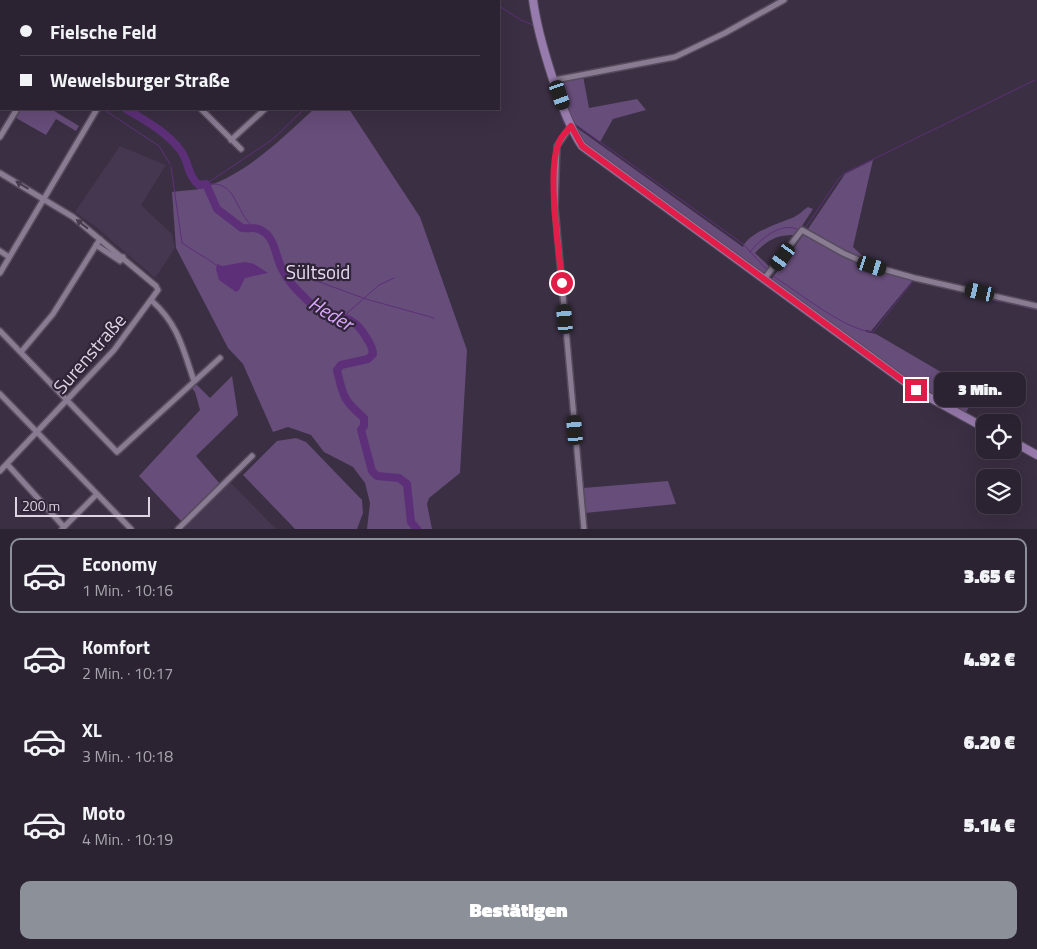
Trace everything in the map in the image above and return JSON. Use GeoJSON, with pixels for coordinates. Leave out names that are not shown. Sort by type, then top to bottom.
{"type":"FeatureCollection","features":[{"type":"Feature","properties":{"kind":"main road"},"geometry":{"type":"LineString","coordinates":[[533,0],[540,33],[555,80],[571,126],[582,146],[916,390],[976,423]]}},
{"type":"Feature","properties":{"kind":"main road"},"geometry":{"type":"LineString","coordinates":[[1021,446],[1037,455]]}},
{"type":"Feature","properties":{"kind":"street"},"geometry":{"type":"LineString","coordinates":[[555,80],[664,60],[725,33],[784,0]]}},
{"type":"Feature","properties":{"kind":"street"},"geometry":{"type":"LineString","coordinates":[[0,137],[15,110]]}},
{"type":"Feature","properties":{"kind":"street"},"geometry":{"type":"LineString","coordinates":[[0,273],[96,110]]}},
{"type":"Feature","properties":{"kind":"street"},"geometry":{"type":"LineString","coordinates":[[202,110],[240,149]]}},
{"type":"Feature","properties":{"kind":"street"},"geometry":{"type":"LineString","coordinates":[[231,140],[264,110]]}},
{"type":"Feature","properties":{"kind":"street"},"geometry":{"type":"LineString","coordinates":[[571,126],[557,146],[555,207],[584,529]]}},
{"type":"Feature","properties":{"kind":"street"},"geometry":{"type":"LineString","coordinates":[[0,172],[73,218],[122,257],[120,260],[96,245]]}},
{"type":"Feature","properties":{"kind":"street"},"geometry":{"type":"LineString","coordinates":[[764,279],[802,230],[857,260],[886,270],[1037,306]]}},
{"type":"Feature","properties":{"kind":"street"},"geometry":{"type":"LineString","coordinates":[[21,352],[53,314],[100,239]]}},
{"type":"Feature","properties":{"kind":"street"},"geometry":{"type":"LineString","coordinates":[[0,251],[9,257]]}},
{"type":"Feature","properties":{"kind":"street","name":"Surenstraße"},"geometry":{"type":"LineString","coordinates":[[0,471],[114,350],[152,301],[158,290],[122,257]]}},
{"type":"Feature","properties":{"kind":"street"},"geometry":{"type":"LineString","coordinates":[[152,301],[175,326],[194,381]]}},
{"type":"Feature","properties":{"kind":"street"},"geometry":{"type":"LineString","coordinates":[[0,331],[117,452],[220,358]]}},
{"type":"Feature","properties":{"kind":"street"},"geometry":{"type":"LineString","coordinates":[[0,394],[131,529]]}},
{"type":"Feature","properties":{"kind":"street"},"geometry":{"type":"LineString","coordinates":[[178,529],[252,456]]}},
{"type":"Feature","properties":{"kind":"street"},"geometry":{"type":"LineString","coordinates":[[7,464],[63,528],[98,494]]}},
{"type":"Feature","properties":{"kind":"shaded area"},"geometry":{"type":"Polygon","coordinates":[[[120,146],[166,165],[141,205],[172,234],[175,248],[155,278],[96,227],[75,212],[120,146]]]}},
{"type":"Feature","properties":{"kind":"shaded area"},"geometry":{"type":"Polygon","coordinates":[[[245,262],[254,264],[268,273],[245,278],[236,292],[219,280],[216,269],[217,264],[222,266],[245,262]]]}},
{"type":"Feature","properties":{"kind":"shaded area"},"geometry":{"type":"Polygon","coordinates":[[[229,481],[276,529],[181,529],[229,481]]]}},
{"type":"Feature","properties":{"kind":"green space"},"geometry":{"type":"Polygon","coordinates":[[[583,76],[589,108],[637,99],[646,110],[613,119],[600,142],[572,122],[559,84],[560,81],[583,76]]]}},
{"type":"Feature","properties":{"kind":"green space"},"geometry":{"type":"Polygon","coordinates":[[[20,110],[53,110],[79,126],[76,131],[56,119],[46,135],[16,118],[20,110]]]}},
{"type":"Feature","properties":{"kind":"green space","name":"Sültsoid"},"geometry":{"type":"Polygon","coordinates":[[[313,110],[350,110],[420,217],[467,350],[460,473],[429,498],[427,504],[432,529],[367,529],[370,503],[365,483],[353,467],[324,452],[311,435],[288,427],[273,432],[243,364],[228,348],[176,248],[172,192],[194,190],[222,181],[264,154],[313,110]]]}},
{"type":"Feature","properties":{"kind":"green space"},"geometry":{"type":"Polygon","coordinates":[[[573,125],[743,247],[757,233],[794,217],[808,207],[813,209],[796,235],[773,239],[755,253],[771,268],[763,274],[586,145],[573,125]]]}},
{"type":"Feature","properties":{"kind":"green space"},"geometry":{"type":"Polygon","coordinates":[[[873,160],[853,247],[869,262],[855,257],[808,229],[845,174],[873,160]]]}},
{"type":"Feature","properties":{"kind":"green space"},"geometry":{"type":"Polygon","coordinates":[[[804,234],[856,263],[913,280],[871,331],[866,330],[866,332],[876,334],[977,393],[965,414],[881,361],[771,280],[804,234]]]}},
{"type":"Feature","properties":{"kind":"green space"},"geometry":{"type":"Polygon","coordinates":[[[232,376],[238,415],[196,456],[221,485],[182,522],[139,476],[200,410],[195,392],[190,386],[194,382],[210,398],[232,376]]]}},
{"type":"Feature","properties":{"kind":"green space"},"geometry":{"type":"Polygon","coordinates":[[[296,438],[306,442],[362,500],[363,513],[357,529],[295,529],[243,475],[277,441],[296,438]]]}},
{"type":"Feature","properties":{"kind":"green space"},"geometry":{"type":"Polygon","coordinates":[[[668,481],[676,504],[585,513],[583,488],[668,481]]]}},
{"type":"Feature","properties":{"kind":"waterway"},"geometry":{"type":"LineString","coordinates":[[753,15],[778,0]]}},
{"type":"Feature","properties":{"kind":"waterway"},"geometry":{"type":"LineString","coordinates":[[500,7],[533,25],[539,46]]}},
{"type":"Feature","properties":{"kind":"waterway"},"geometry":{"type":"LineString","coordinates":[[668,56],[710,38]]}},
{"type":"Feature","properties":{"kind":"waterway"},"geometry":{"type":"LineString","coordinates":[[558,76],[600,69]]}},
{"type":"Feature","properties":{"kind":"waterway"},"geometry":{"type":"LineString","coordinates":[[806,227],[839,178],[845,173],[1035,80]]}},
{"type":"Feature","properties":{"kind":"waterway"},"geometry":{"type":"LineString","coordinates":[[556,100],[564,124],[567,124]]}},
{"type":"Feature","properties":{"kind":"waterway"},"geometry":{"type":"LineString","coordinates":[[105,110],[159,146],[170,164]]}},
{"type":"Feature","properties":{"kind":"waterway","name":"Heder"},"geometry":{"type":"LineString","coordinates":[[128,110],[156,127],[175,144],[184,155],[195,182],[199,185],[206,184],[217,209],[242,228],[258,229],[268,235],[284,274],[309,302],[316,308],[353,322],[366,337],[372,347],[373,354],[368,359],[341,365],[337,370],[341,386],[348,402],[364,418],[364,426],[361,430],[372,471],[377,476],[399,478],[407,484],[411,522],[417,529]]}},
{"type":"Feature","properties":{"kind":"waterway"},"geometry":{"type":"LineString","coordinates":[[206,184],[273,139],[303,110]]}},
{"type":"Feature","properties":{"kind":"waterway"},"geometry":{"type":"LineString","coordinates":[[575,124],[743,244],[767,270]]}},
{"type":"Feature","properties":{"kind":"waterway"},"geometry":{"type":"LineString","coordinates":[[171,167],[182,243],[202,256]]}},
{"type":"Feature","properties":{"kind":"waterway","name":"Heder"},"geometry":{"type":"LineString","coordinates":[[207,184],[217,184],[230,192],[253,227]]}},
{"type":"Feature","properties":{"kind":"waterway"},"geometry":{"type":"LineString","coordinates":[[750,252],[759,242],[777,230],[790,227],[797,229]]}},
{"type":"Feature","properties":{"kind":"waterway"},"geometry":{"type":"LineString","coordinates":[[203,256],[216,265]]}},
{"type":"Feature","properties":{"kind":"waterway"},"geometry":{"type":"LineString","coordinates":[[292,272],[366,299],[434,318]]}},
{"type":"Feature","properties":{"kind":"waterway"},"geometry":{"type":"LineString","coordinates":[[773,276],[836,318],[862,330],[873,332],[914,280],[1001,302]]}},
{"type":"Feature","properties":{"kind":"waterway"},"geometry":{"type":"LineString","coordinates":[[344,316],[379,285],[394,278]]}},
{"type":"Feature","properties":{"kind":"waterway"},"geometry":{"type":"LineString","coordinates":[[1004,302],[1037,310]]}},
{"type":"Feature","properties":{"kind":"route"},"geometry":{"type":"LineString","coordinates":[[562,283],[555,207],[555,160],[560,139],[571,126],[582,146],[916,390]]}}]}
